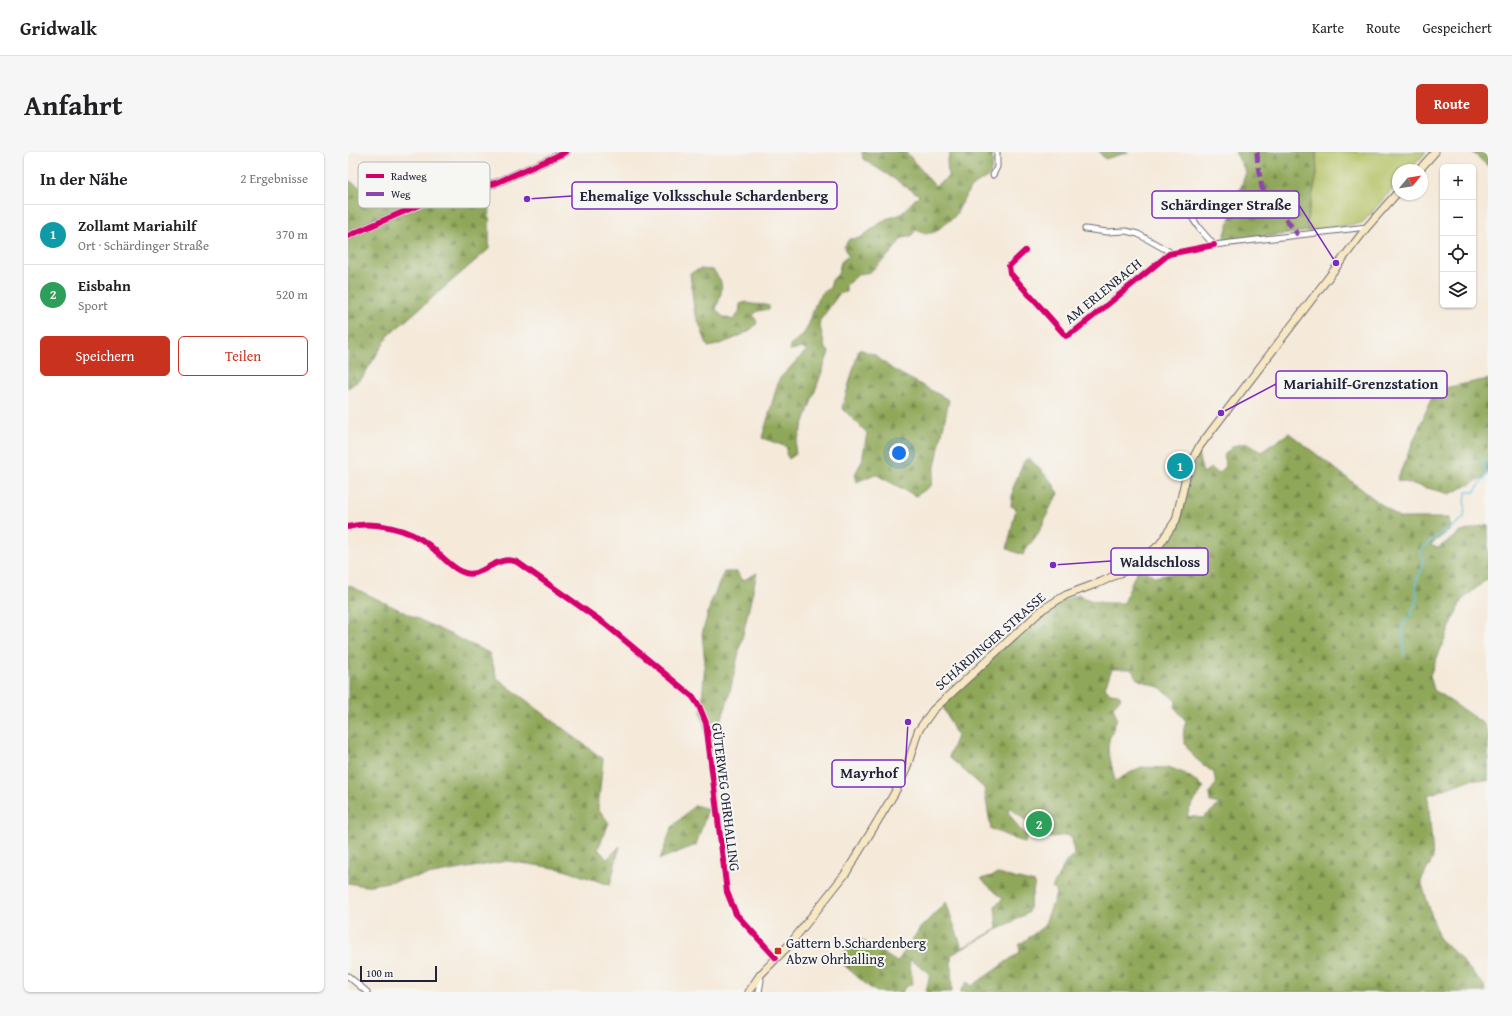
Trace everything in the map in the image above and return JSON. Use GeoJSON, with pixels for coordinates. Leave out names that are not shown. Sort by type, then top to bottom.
{"type":"FeatureCollection","features":[{"type":"Feature","properties":{"kind":"main road"},"geometry":{"type":"LineString","coordinates":[[490,184],[566,152]]}},
{"type":"Feature","properties":{"kind":"main road"},"geometry":{"type":"LineString","coordinates":[[1424,164],[1435,152]]}},
{"type":"Feature","properties":{"kind":"main road","name":"SCHÄRDINGER STRASSE"},"geometry":{"type":"LineString","coordinates":[[749,992],[760,975],[834,890],[858,854],[894,794],[906,770],[916,736],[922,724],[933,710],[959,684],[1048,606],[1062,597],[1101,582],[1139,563],[1160,544],[1176,520],[1188,468],[1199,447],[1367,228],[1392,199]]}},
{"type":"Feature","properties":{"kind":"main road"},"geometry":{"type":"LineString","coordinates":[[348,236],[412,208]]}},
{"type":"Feature","properties":{"kind":"street"},"geometry":{"type":"LineString","coordinates":[[993,175],[996,167],[997,152]]}},
{"type":"Feature","properties":{"kind":"street"},"geometry":{"type":"LineString","coordinates":[[1180,199],[1199,228],[1214,245],[1367,228]]}},
{"type":"Feature","properties":{"kind":"street","name":"AM ERLENBACH"},"geometry":{"type":"LineString","coordinates":[[1085,229],[1107,232],[1126,231],[1138,234],[1172,253]]}},
{"type":"Feature","properties":{"kind":"street","name":"AM ERLENBACH"},"geometry":{"type":"LineString","coordinates":[[1025,251],[1009,266],[1010,273],[1066,336],[1075,331],[1149,269],[1172,253],[1214,245]]}},
{"type":"Feature","properties":{"kind":"street","name":"GÜTERWEG OHRHALLING"},"geometry":{"type":"LineString","coordinates":[[348,527],[365,524],[393,529],[414,536],[428,544],[460,571],[467,574],[474,573],[496,562],[505,560],[517,562],[605,624],[693,697],[699,706],[706,723],[727,892],[736,914],[776,958]]}},
{"type":"Feature","properties":{"kind":"street"},"geometry":{"type":"LineString","coordinates":[[759,992],[761,980],[760,975]]}},
{"type":"Feature","properties":{"kind":"street"},"geometry":{"type":"LineString","coordinates":[[348,976],[367,992]]}},
{"type":"Feature","properties":{"kind":"green space"},"geometry":{"type":"Polygon","coordinates":[[[862,152],[906,152],[935,186],[948,177],[947,161],[951,152],[991,152],[993,162],[990,175],[970,188],[955,216],[935,232],[925,234],[916,230],[910,237],[902,238],[891,253],[870,272],[859,274],[846,285],[846,292],[839,294],[819,322],[825,347],[829,352],[795,447],[796,454],[789,459],[786,454],[787,447],[762,438],[779,379],[807,350],[803,348],[790,350],[790,345],[804,333],[816,302],[824,292],[830,288],[832,280],[838,274],[841,262],[848,256],[844,247],[849,239],[860,238],[886,219],[901,214],[919,195],[863,159],[862,152]]]}},
{"type":"Feature","properties":{"kind":"green space"},"geometry":{"type":"Polygon","coordinates":[[[1099,152],[1129,152],[1105,159],[1099,152]]]}},
{"type":"Feature","properties":{"kind":"green space"},"geometry":{"type":"Polygon","coordinates":[[[1235,152],[1316,152],[1317,175],[1306,224],[1310,231],[1222,243],[1246,172],[1235,152]]]}},
{"type":"Feature","properties":{"kind":"green space"},"geometry":{"type":"Polygon","coordinates":[[[1316,152],[1426,152],[1415,164],[1392,164],[1392,190],[1362,223],[1310,231],[1306,225],[1317,175],[1316,152]]]}},
{"type":"Feature","properties":{"kind":"green space"},"geometry":{"type":"Polygon","coordinates":[[[1472,152],[1488,152],[1488,166],[1472,152]]]}},
{"type":"Feature","properties":{"kind":"green space"},"geometry":{"type":"Polygon","coordinates":[[[348,180],[358,186],[358,208],[490,208],[489,249],[389,335],[362,378],[348,388],[348,180]]]}},
{"type":"Feature","properties":{"kind":"green space"},"geometry":{"type":"Polygon","coordinates":[[[700,269],[713,270],[720,280],[722,288],[716,309],[722,316],[733,320],[739,313],[740,304],[746,302],[769,306],[769,309],[758,311],[753,315],[757,322],[750,330],[720,344],[708,347],[694,310],[690,273],[700,269]]]}},
{"type":"Feature","properties":{"kind":"green space"},"geometry":{"type":"Polygon","coordinates":[[[859,349],[875,355],[892,369],[949,400],[931,486],[916,496],[875,474],[857,482],[855,474],[862,461],[867,433],[842,408],[859,349]]]}},
{"type":"Feature","properties":{"kind":"green space"},"geometry":{"type":"Polygon","coordinates":[[[1488,379],[1488,472],[1483,478],[1450,494],[1397,480],[1435,390],[1488,379]]]}},
{"type":"Feature","properties":{"kind":"green space"},"geometry":{"type":"Polygon","coordinates":[[[1289,433],[1399,518],[1449,518],[1450,530],[1430,545],[1438,548],[1461,532],[1488,524],[1488,578],[1461,601],[1430,675],[1434,690],[1484,724],[1488,735],[1488,781],[1472,779],[1428,795],[1433,858],[1421,881],[1439,939],[1454,952],[1484,985],[1485,992],[960,992],[967,982],[972,986],[1020,952],[1019,945],[1044,926],[1057,892],[1052,888],[1067,860],[1074,856],[1072,837],[1067,835],[1045,838],[1035,835],[1051,819],[1045,813],[1034,823],[1029,824],[1011,808],[1007,810],[1018,827],[1027,836],[1025,843],[991,829],[984,788],[949,757],[957,736],[942,705],[1004,646],[1057,602],[1079,595],[1090,600],[1107,603],[1124,603],[1133,579],[1141,566],[1155,577],[1181,572],[1181,567],[1163,544],[1179,525],[1185,492],[1198,454],[1203,473],[1211,468],[1218,473],[1226,465],[1223,456],[1233,446],[1247,443],[1261,452],[1289,433]],[[1112,669],[1105,687],[1110,693],[1118,694],[1121,698],[1113,707],[1117,718],[1109,740],[1108,749],[1115,781],[1141,767],[1171,768],[1186,774],[1204,787],[1192,805],[1187,816],[1203,818],[1220,804],[1210,802],[1209,793],[1216,784],[1214,773],[1190,752],[1186,745],[1184,730],[1186,721],[1175,708],[1176,701],[1161,688],[1137,679],[1131,669],[1112,669]]]}},
{"type":"Feature","properties":{"kind":"green space"},"geometry":{"type":"Polygon","coordinates":[[[1030,459],[1052,482],[1059,494],[1050,507],[1041,529],[1032,542],[1026,547],[1023,555],[1007,549],[1016,508],[1011,506],[1013,488],[1024,461],[1030,459]]]}},
{"type":"Feature","properties":{"kind":"green space"},"geometry":{"type":"Polygon","coordinates":[[[724,572],[737,572],[742,581],[757,573],[728,700],[711,751],[701,714],[705,663],[702,634],[711,602],[724,572]]]}},
{"type":"Feature","properties":{"kind":"green space"},"geometry":{"type":"Polygon","coordinates":[[[348,585],[489,653],[497,678],[603,759],[598,808],[609,823],[598,849],[607,859],[620,846],[610,885],[561,869],[507,861],[365,886],[348,883],[348,585]]]}},
{"type":"Feature","properties":{"kind":"green space"},"geometry":{"type":"Polygon","coordinates":[[[695,805],[708,809],[696,845],[660,859],[672,827],[695,805]]]}},
{"type":"Feature","properties":{"kind":"green space"},"geometry":{"type":"Polygon","coordinates":[[[1045,814],[1049,819],[1034,833],[1029,828],[1045,814]]]}},
{"type":"Feature","properties":{"kind":"green space"},"geometry":{"type":"Polygon","coordinates":[[[998,874],[1035,883],[1028,913],[951,955],[952,992],[926,992],[930,974],[909,959],[913,983],[903,989],[903,992],[877,992],[869,987],[837,959],[859,938],[897,962],[921,927],[946,902],[962,948],[997,929],[995,906],[1003,899],[981,879],[998,874]]]}},
{"type":"Feature","properties":{"kind":"waterway"},"geometry":{"type":"LineString","coordinates":[[1404,656],[1402,627],[1412,612],[1417,598],[1416,582],[1423,565],[1421,552],[1430,541],[1459,522],[1464,517],[1466,492],[1474,492],[1487,475],[1484,467],[1484,460],[1488,458]]}},
{"type":"Feature","properties":{"kind":"marked path"},"geometry":{"type":"LineString","coordinates":[[1257,152],[1262,188],[1298,235]]}},
{"type":"Feature","properties":{"kind":"cycle path"},"geometry":{"type":"LineString","coordinates":[[490,184],[566,152]]}},
{"type":"Feature","properties":{"kind":"cycle path"},"geometry":{"type":"LineString","coordinates":[[348,236],[412,208]]}},
{"type":"Feature","properties":{"kind":"cycle path"},"geometry":{"type":"LineString","coordinates":[[1025,251],[1009,266],[1010,273],[1066,336],[1075,331],[1169,254],[1214,245]]}},
{"type":"Feature","properties":{"kind":"cycle path"},"geometry":{"type":"LineString","coordinates":[[348,527],[358,525],[379,525],[412,534],[429,545],[455,568],[465,573],[472,574],[502,561],[509,560],[517,562],[605,624],[693,697],[699,706],[706,723],[727,892],[736,914],[776,958]]}},
{"type":"Feature","properties":{"kind":"place","name":"Ehemalige Volksschule Schardenberg"},"geometry":{"type":"Point","coordinates":[527,199]}},
{"type":"Feature","properties":{"kind":"place","name":"Schärdinger Straße"},"geometry":{"type":"Point","coordinates":[1336,263]}},
{"type":"Feature","properties":{"kind":"place","name":"Mariahilf-Grenzstation"},"geometry":{"type":"Point","coordinates":[1221,413]}},
{"type":"Feature","properties":{"kind":"place","name":"Zollamt Mariahilf"},"geometry":{"type":"Point","coordinates":[1180,466]}},
{"type":"Feature","properties":{"kind":"place","name":"Waldschloss"},"geometry":{"type":"Point","coordinates":[1053,565]}},
{"type":"Feature","properties":{"kind":"place","name":"Mayrhof"},"geometry":{"type":"Point","coordinates":[908,722]}},
{"type":"Feature","properties":{"kind":"place","name":"Eisbahn"},"geometry":{"type":"Point","coordinates":[1039,824]}},
{"type":"Feature","properties":{"kind":"place","name":"Gattern b.Schardenberg Abzw Ohrhalling"},"geometry":{"type":"Point","coordinates":[778,951]}}]}
